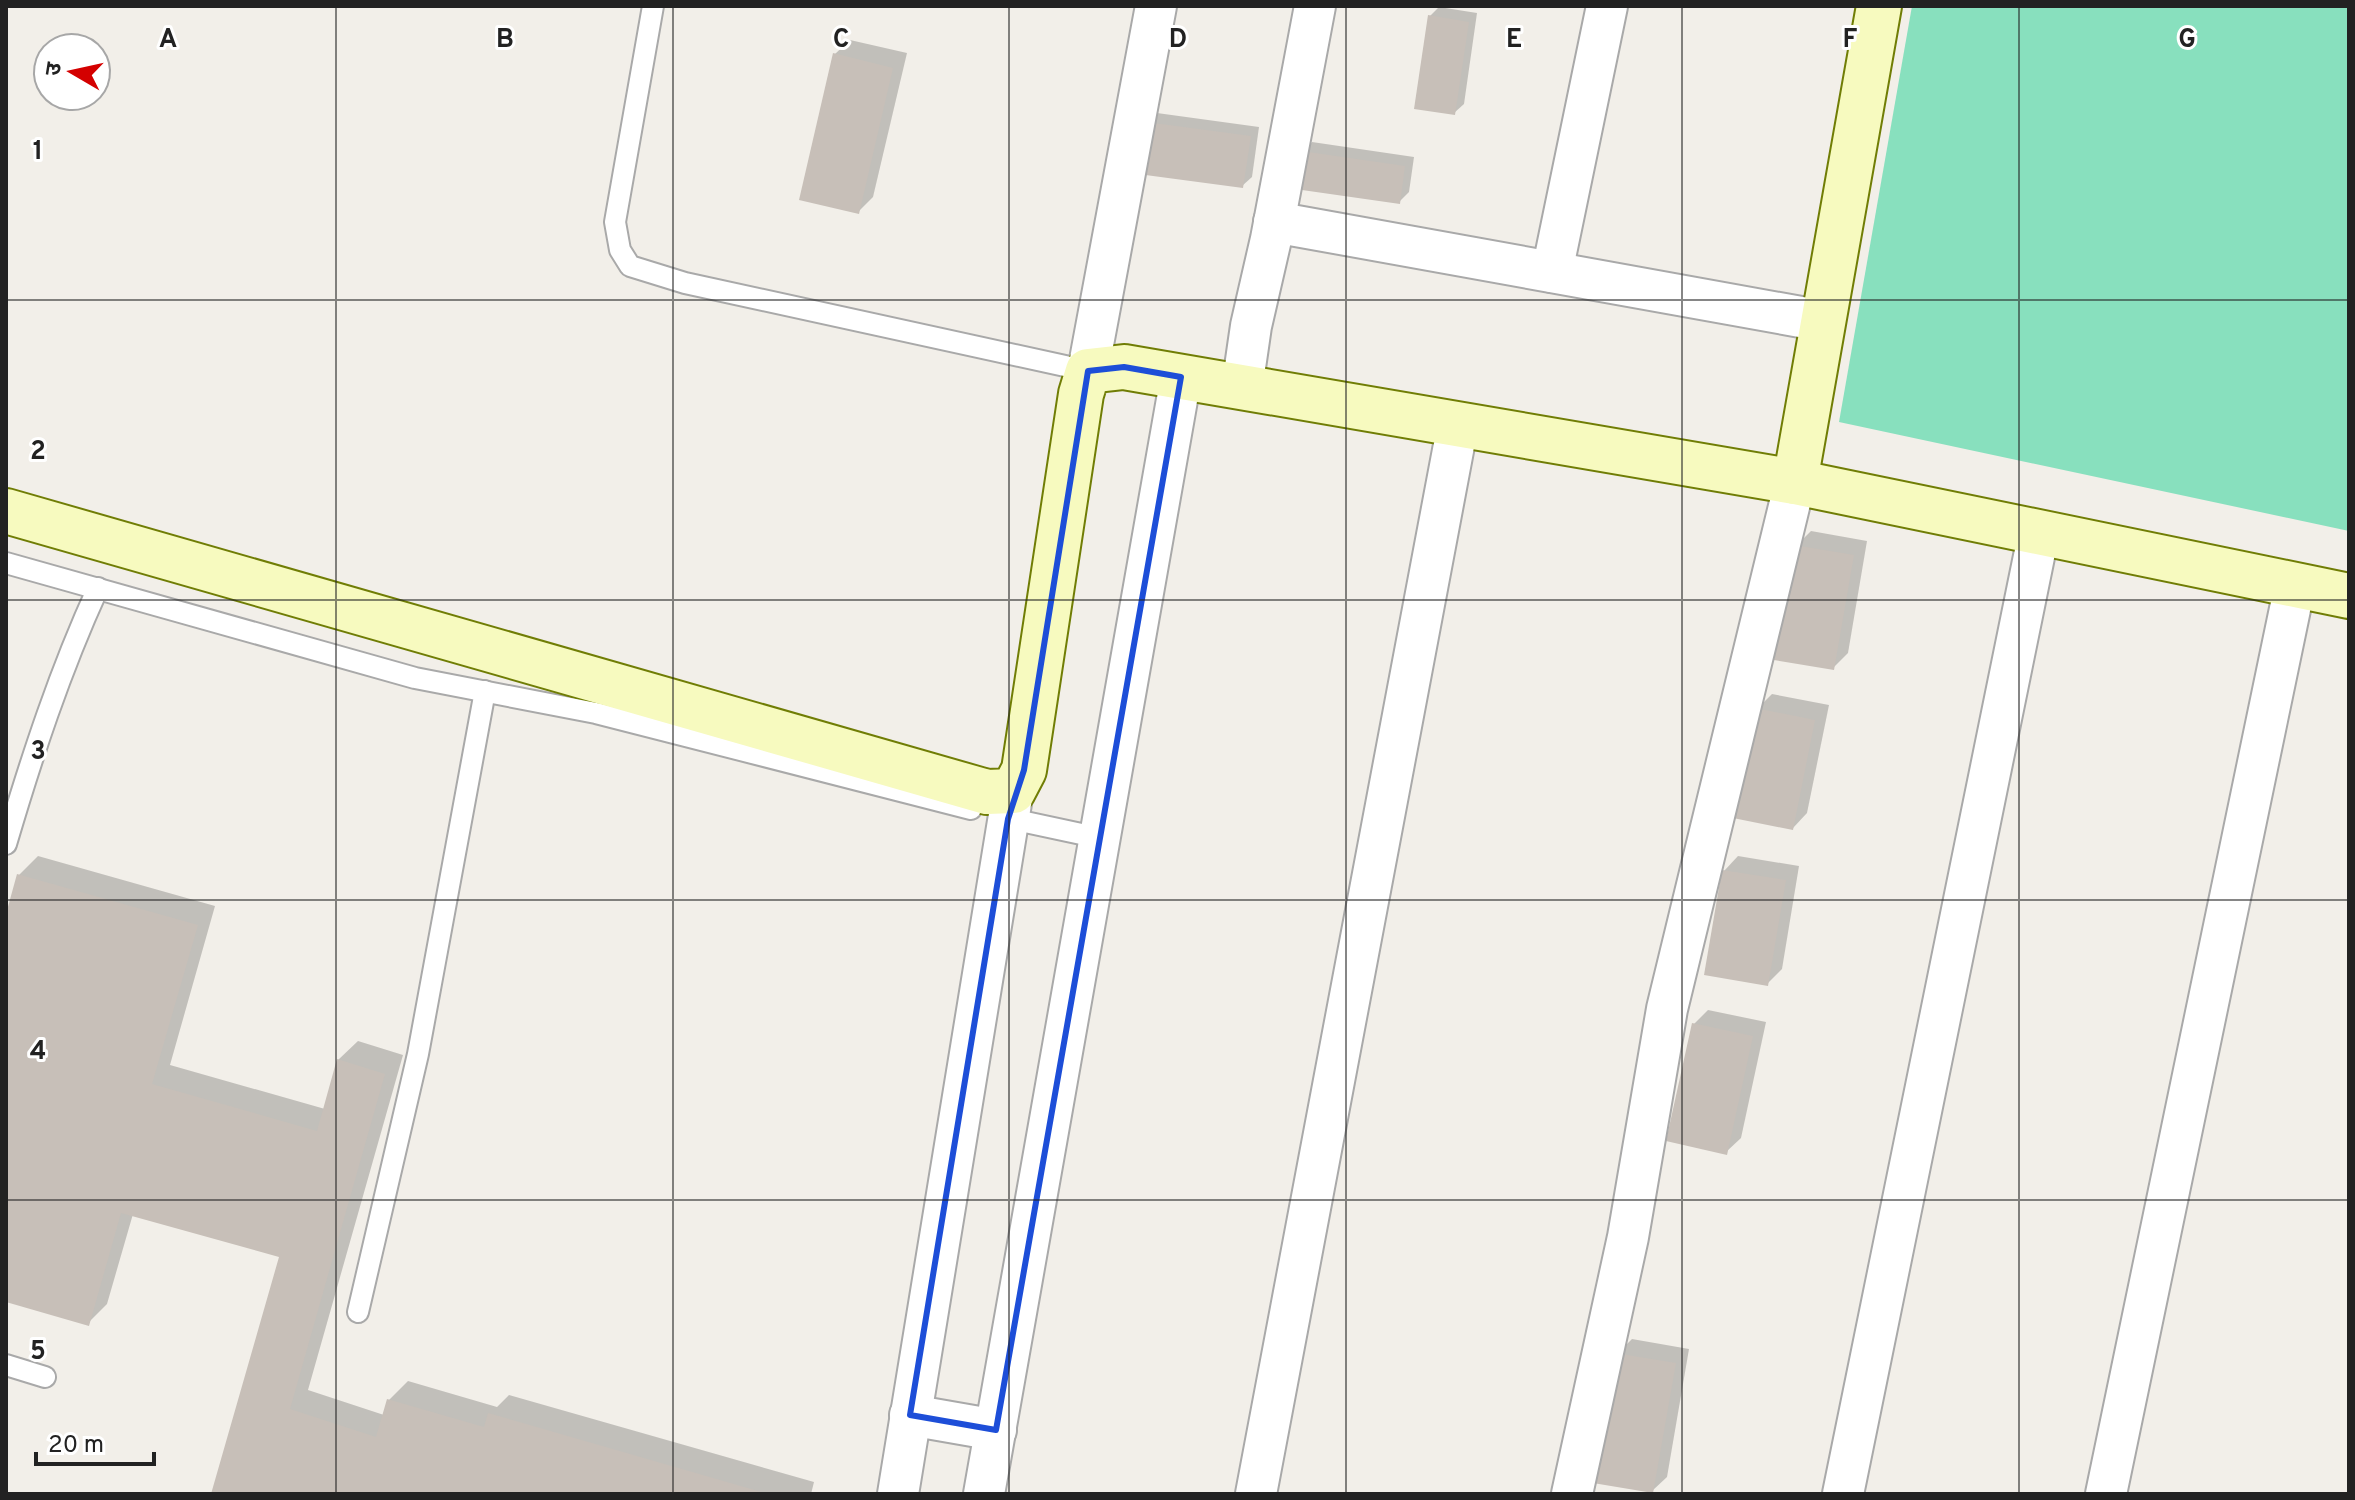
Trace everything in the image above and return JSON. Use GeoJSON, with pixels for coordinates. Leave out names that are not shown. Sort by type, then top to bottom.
{"type":"FeatureCollection","features":[{"type":"Feature","properties":{"kind":"main road"},"geometry":{"type":"LineString","coordinates":[[1795,482],[1879,6]]}},
{"type":"Feature","properties":{"kind":"main road"},"geometry":{"type":"LineString","coordinates":[[6,511],[987,792],[1011,805],[1024,770],[1081,394],[1088,371],[1124,367],[1795,482],[2349,596]]}},
{"type":"Feature","properties":{"kind":"street"},"geometry":{"type":"LineString","coordinates":[[1088,371],[1156,6]]}},
{"type":"Feature","properties":{"kind":"street"},"geometry":{"type":"LineString","coordinates":[[1242,388],[1251,326],[1315,6]]}},
{"type":"Feature","properties":{"kind":"street"},"geometry":{"type":"LineString","coordinates":[[1552,272],[1607,6]]}},
{"type":"Feature","properties":{"kind":"street"},"geometry":{"type":"LineString","coordinates":[[1274,222],[1823,321]]}},
{"type":"Feature","properties":{"kind":"street"},"geometry":{"type":"LineString","coordinates":[[984,1494],[1181,377]]}},
{"type":"Feature","properties":{"kind":"street"},"geometry":{"type":"LineString","coordinates":[[1256,1494],[1458,424]]}},
{"type":"Feature","properties":{"kind":"street"},"geometry":{"type":"LineString","coordinates":[[1572,1494],[1628,1237],[1667,1009],[1795,482]]}},
{"type":"Feature","properties":{"kind":"street"},"geometry":{"type":"LineString","coordinates":[[1843,1494],[2039,532]]}},
{"type":"Feature","properties":{"kind":"street"},"geometry":{"type":"LineString","coordinates":[[2106,1494],[2295,585]]}},
{"type":"Feature","properties":{"kind":"street"},"geometry":{"type":"LineString","coordinates":[[898,1494],[1011,805]]}},
{"type":"Feature","properties":{"kind":"street"},"geometry":{"type":"LineString","coordinates":[[910,1415],[996,1430]]}},
{"type":"Feature","properties":{"kind":"lane"},"geometry":{"type":"LineString","coordinates":[[653,6],[615,222],[620,250],[630,266],[685,283],[1088,371]]}},
{"type":"Feature","properties":{"kind":"lane"},"geometry":{"type":"LineString","coordinates":[[6,563],[415,678],[596,713],[1011,805],[1100,838]]}},
{"type":"Feature","properties":{"kind":"lane"},"geometry":{"type":"LineString","coordinates":[[6,844],[33,754],[70,649],[98,588]]}},
{"type":"Feature","properties":{"kind":"lane"},"geometry":{"type":"LineString","coordinates":[[358,1312],[418,1054],[485,691]]}},
{"type":"Feature","properties":{"kind":"lane"},"geometry":{"type":"LineString","coordinates":[[6,1365],[45,1377]]}},
{"type":"Feature","properties":{"kind":"highlighted area"},"geometry":{"type":"Polygon","coordinates":[[[1124,367],[1181,377],[996,1430],[910,1415],[1008,819],[1024,770],[1088,371],[1124,367]]]}},
{"type":"Feature","properties":{"kind":"green space"},"geometry":{"type":"Polygon","coordinates":[[[1912,6],[2349,6],[2349,531],[1839,422],[1912,6]]]}},
{"type":"Feature","properties":{"kind":"building"},"geometry":{"type":"Polygon","coordinates":[[[1428,15],[1469,22],[1455,115],[1414,109],[1428,15]]]}},
{"type":"Feature","properties":{"kind":"building"},"geometry":{"type":"Polygon","coordinates":[[[833,53],[893,68],[859,214],[799,200],[833,53]]]}},
{"type":"Feature","properties":{"kind":"building"},"geometry":{"type":"Polygon","coordinates":[[[1146,122],[1251,136],[1243,188],[1138,174],[1146,122]]]}},
{"type":"Feature","properties":{"kind":"building"},"geometry":{"type":"Polygon","coordinates":[[[1301,151],[1405,166],[1400,204],[1295,189],[1301,151]]]}},
{"type":"Feature","properties":{"kind":"building"},"geometry":{"type":"Polygon","coordinates":[[[1794,545],[1854,555],[1834,670],[1774,660],[1794,545]]]}},
{"type":"Feature","properties":{"kind":"building"},"geometry":{"type":"Polygon","coordinates":[[[1755,708],[1815,720],[1793,830],[1733,818],[1755,708]]]}},
{"type":"Feature","properties":{"kind":"building"},"geometry":{"type":"Polygon","coordinates":[[[1722,870],[1786,880],[1768,986],[1704,975],[1722,870]]]}},
{"type":"Feature","properties":{"kind":"building"},"geometry":{"type":"Polygon","coordinates":[[[17,874],[198,925],[152,1084],[317,1131],[337,1059],[385,1074],[290,1409],[376,1437],[387,1399],[484,1427],[488,1413],[768,1494],[211,1494],[279,1257],[121,1213],[89,1326],[6,1302],[6,914],[17,874]]]}},
{"type":"Feature","properties":{"kind":"building"},"geometry":{"type":"Polygon","coordinates":[[[1692,1023],[1753,1036],[1727,1155],[1666,1141],[1692,1023]]]}},
{"type":"Feature","properties":{"kind":"building"},"geometry":{"type":"Polygon","coordinates":[[[1615,1353],[1676,1363],[1653,1493],[1593,1483],[1615,1353]]]}}]}
